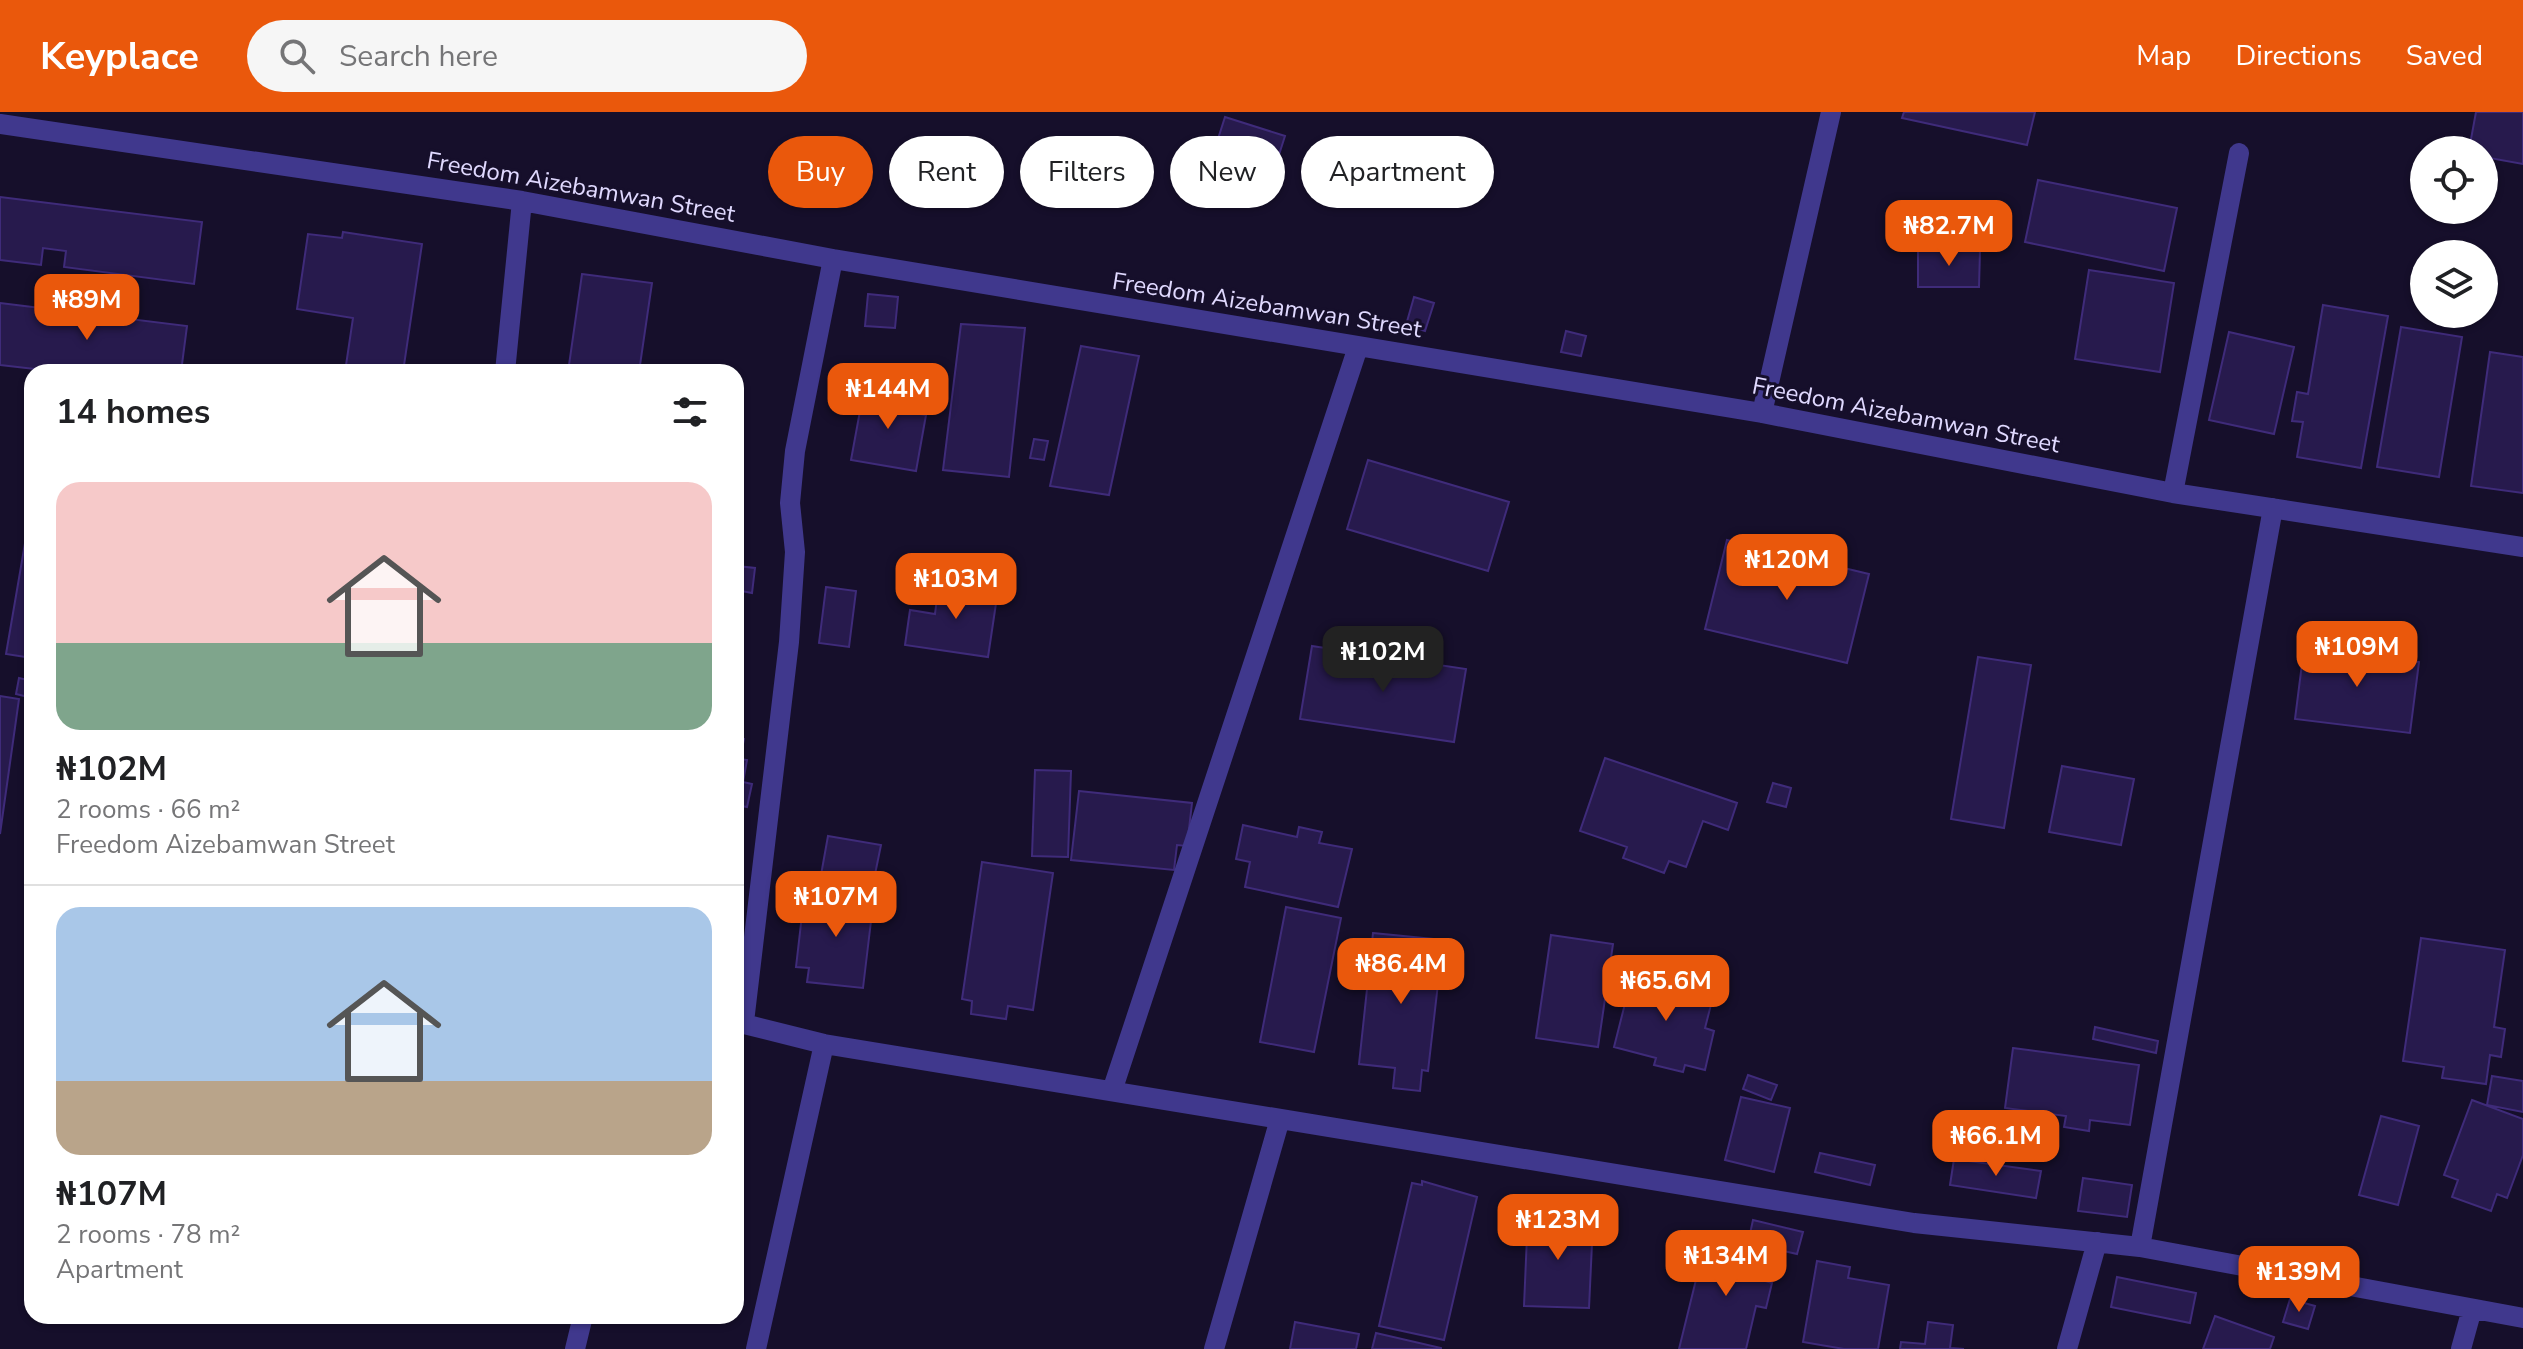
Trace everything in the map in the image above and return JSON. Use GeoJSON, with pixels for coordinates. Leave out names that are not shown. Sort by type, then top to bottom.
{"type":"FeatureCollection","features":[{"type":"Feature","properties":{"kind":"street"},"geometry":{"type":"LineString","coordinates":[[1762,413],[1831,112]]}},
{"type":"Feature","properties":{"kind":"street","name":"Freedom Aizebamwan Street"},"geometry":{"type":"LineString","coordinates":[[0,124],[522,201],[833,259],[1762,413],[2173,493],[2523,547]]}},
{"type":"Feature","properties":{"kind":"street"},"geometry":{"type":"LineString","coordinates":[[2173,493],[2239,153]]}},
{"type":"Feature","properties":{"kind":"street"},"geometry":{"type":"LineString","coordinates":[[506,364],[522,201]]}},
{"type":"Feature","properties":{"kind":"street"},"geometry":{"type":"LineString","coordinates":[[744,991],[789,642],[795,552],[790,503],[795,451],[833,259]]}},
{"type":"Feature","properties":{"kind":"street"},"geometry":{"type":"LineString","coordinates":[[1112,1091],[1358,347]]}},
{"type":"Feature","properties":{"kind":"street"},"geometry":{"type":"LineString","coordinates":[[2140,1247],[2273,508]]}},
{"type":"Feature","properties":{"kind":"street"},"geometry":{"type":"LineString","coordinates":[[744,1023],[824,1044],[1914,1223],[2140,1247],[2523,1318]]}},
{"type":"Feature","properties":{"kind":"street"},"geometry":{"type":"LineString","coordinates":[[756,1349],[824,1044]]}},
{"type":"Feature","properties":{"kind":"street"},"geometry":{"type":"LineString","coordinates":[[1214,1349],[1280,1119]]}},
{"type":"Feature","properties":{"kind":"street"},"geometry":{"type":"LineString","coordinates":[[2067,1349],[2097,1242]]}},
{"type":"Feature","properties":{"kind":"street"},"geometry":{"type":"LineString","coordinates":[[2461,1349],[2472,1309]]}},
{"type":"Feature","properties":{"kind":"street"},"geometry":{"type":"LineString","coordinates":[[575,1349],[581,1324]]}},
{"type":"Feature","properties":{"kind":"building"},"geometry":{"type":"Polygon","coordinates":[[[1904,112],[2035,112],[2027,145],[1902,118],[1904,112]]]}},
{"type":"Feature","properties":{"kind":"building"},"geometry":{"type":"Polygon","coordinates":[[[2476,112],[2523,112],[2523,164],[2498,160],[2498,136],[2472,136],[2476,112]]]}},
{"type":"Feature","properties":{"kind":"building"},"geometry":{"type":"Polygon","coordinates":[[[1225,117],[1285,136],[1219,136],[1225,117]]]}},
{"type":"Feature","properties":{"kind":"building"},"geometry":{"type":"Polygon","coordinates":[[[2038,180],[2177,208],[2164,271],[2025,242],[2038,180]]]}},
{"type":"Feature","properties":{"kind":"building"},"geometry":{"type":"Polygon","coordinates":[[[0,197],[202,222],[194,284],[64,267],[66,251],[43,248],[41,265],[0,260],[0,197]]]}},
{"type":"Feature","properties":{"kind":"building"},"geometry":{"type":"Polygon","coordinates":[[[343,232],[422,244],[404,364],[346,364],[353,318],[297,309],[308,234],[342,238],[343,232]]]}},
{"type":"Feature","properties":{"kind":"building"},"geometry":{"type":"Polygon","coordinates":[[[1918,250],[1980,250],[1979,287],[1918,287],[1918,250]]]}},
{"type":"Feature","properties":{"kind":"building"},"geometry":{"type":"Polygon","coordinates":[[[2089,270],[2174,283],[2160,372],[2075,359],[2089,270]]]}},
{"type":"Feature","properties":{"kind":"building"},"geometry":{"type":"Polygon","coordinates":[[[582,274],[652,283],[640,364],[569,364],[582,274]]]}},
{"type":"Feature","properties":{"kind":"building"},"geometry":{"type":"Polygon","coordinates":[[[868,294],[898,297],[895,328],[865,326],[868,294]]]}},
{"type":"Feature","properties":{"kind":"building"},"geometry":{"type":"Polygon","coordinates":[[[1414,297],[1434,303],[1425,331],[1406,325],[1414,297]]]}},
{"type":"Feature","properties":{"kind":"building"},"geometry":{"type":"Polygon","coordinates":[[[0,303],[187,326],[182,364],[24,364],[24,368],[0,365],[0,303]]]}},
{"type":"Feature","properties":{"kind":"building"},"geometry":{"type":"Polygon","coordinates":[[[2323,305],[2388,316],[2361,468],[2297,457],[2303,422],[2292,421],[2297,392],[2308,394],[2323,305]]]}},
{"type":"Feature","properties":{"kind":"building"},"geometry":{"type":"Polygon","coordinates":[[[961,324],[1025,328],[1009,477],[943,470],[961,324]]]}},
{"type":"Feature","properties":{"kind":"building"},"geometry":{"type":"Polygon","coordinates":[[[2401,327],[2462,337],[2439,477],[2377,467],[2401,327]]]}},
{"type":"Feature","properties":{"kind":"building"},"geometry":{"type":"Polygon","coordinates":[[[1566,331],[1586,336],[1581,356],[1561,352],[1566,331]]]}},
{"type":"Feature","properties":{"kind":"building"},"geometry":{"type":"Polygon","coordinates":[[[2229,332],[2294,347],[2274,434],[2209,420],[2229,332]]]}},
{"type":"Feature","properties":{"kind":"building"},"geometry":{"type":"Polygon","coordinates":[[[1081,346],[1139,356],[1109,495],[1050,486],[1081,346]]]}},
{"type":"Feature","properties":{"kind":"building"},"geometry":{"type":"Polygon","coordinates":[[[2490,352],[2523,357],[2523,493],[2471,486],[2490,352]]]}},
{"type":"Feature","properties":{"kind":"building"},"geometry":{"type":"Polygon","coordinates":[[[864,389],[906,393],[904,406],[909,407],[908,412],[926,415],[916,471],[851,460],[864,389]]]}},
{"type":"Feature","properties":{"kind":"building"},"geometry":{"type":"Polygon","coordinates":[[[1034,439],[1048,441],[1044,460],[1030,458],[1034,439]]]}},
{"type":"Feature","properties":{"kind":"building"},"geometry":{"type":"Polygon","coordinates":[[[1368,460],[1509,502],[1488,571],[1347,529],[1368,460]]]}},
{"type":"Feature","properties":{"kind":"building"},"geometry":{"type":"Polygon","coordinates":[[[1727,540],[1869,574],[1847,663],[1705,629],[1727,540]]]}},
{"type":"Feature","properties":{"kind":"building"},"geometry":{"type":"Polygon","coordinates":[[[24,549],[24,657],[6,654],[24,549]]]}},
{"type":"Feature","properties":{"kind":"building"},"geometry":{"type":"Polygon","coordinates":[[[744,567],[755,568],[752,593],[744,592],[744,567]]]}},
{"type":"Feature","properties":{"kind":"building"},"geometry":{"type":"Polygon","coordinates":[[[939,582],[998,590],[988,657],[905,645],[910,610],[935,614],[939,582]]]}},
{"type":"Feature","properties":{"kind":"building"},"geometry":{"type":"Polygon","coordinates":[[[826,587],[856,591],[849,647],[819,643],[826,587]]]}},
{"type":"Feature","properties":{"kind":"building"},"geometry":{"type":"Polygon","coordinates":[[[2340,636],[2360,639],[2358,654],[2419,662],[2410,733],[2295,719],[2304,648],[2338,652],[2340,636]]]}},
{"type":"Feature","properties":{"kind":"building"},"geometry":{"type":"Polygon","coordinates":[[[1312,646],[1466,669],[1454,742],[1300,719],[1312,646]]]}},
{"type":"Feature","properties":{"kind":"building"},"geometry":{"type":"Polygon","coordinates":[[[1978,657],[2031,665],[2004,828],[1951,819],[1978,657]]]}},
{"type":"Feature","properties":{"kind":"building"},"geometry":{"type":"Polygon","coordinates":[[[19,678],[24,679],[24,696],[16,694],[19,678]]]}},
{"type":"Feature","properties":{"kind":"building"},"geometry":{"type":"Polygon","coordinates":[[[0,696],[19,699],[0,834],[0,696]]]}},
{"type":"Feature","properties":{"kind":"building"},"geometry":{"type":"Polygon","coordinates":[[[1605,758],[1737,803],[1728,830],[1703,821],[1686,867],[1669,861],[1664,873],[1623,858],[1627,847],[1580,831],[1605,758]]]}},
{"type":"Feature","properties":{"kind":"building"},"geometry":{"type":"Polygon","coordinates":[[[2062,766],[2134,779],[2121,845],[2049,832],[2062,766]]]}},
{"type":"Feature","properties":{"kind":"building"},"geometry":{"type":"Polygon","coordinates":[[[1035,770],[1071,771],[1068,857],[1032,856],[1035,770]]]}},
{"type":"Feature","properties":{"kind":"building"},"geometry":{"type":"Polygon","coordinates":[[[744,782],[752,784],[747,807],[744,806],[744,782]]]}},
{"type":"Feature","properties":{"kind":"building"},"geometry":{"type":"Polygon","coordinates":[[[1773,783],[1791,788],[1786,807],[1767,802],[1773,783]]]}},
{"type":"Feature","properties":{"kind":"building"},"geometry":{"type":"Polygon","coordinates":[[[1079,791],[1192,803],[1187,846],[1177,845],[1174,870],[1071,860],[1079,791]]]}},
{"type":"Feature","properties":{"kind":"building"},"geometry":{"type":"Polygon","coordinates":[[[1243,825],[1297,837],[1299,827],[1322,832],[1319,843],[1352,849],[1338,907],[1245,887],[1250,862],[1236,859],[1243,825]]]}},
{"type":"Feature","properties":{"kind":"building"},"geometry":{"type":"Polygon","coordinates":[[[828,836],[881,845],[873,884],[821,875],[828,836]]]}},
{"type":"Feature","properties":{"kind":"building"},"geometry":{"type":"Polygon","coordinates":[[[982,862],[1053,873],[1033,1010],[1008,1006],[1006,1019],[971,1014],[972,1001],[962,999],[982,862]]]}},
{"type":"Feature","properties":{"kind":"building"},"geometry":{"type":"Polygon","coordinates":[[[817,890],[874,896],[863,988],[807,982],[809,968],[796,967],[802,915],[814,917],[817,890]]]}},
{"type":"Feature","properties":{"kind":"building"},"geometry":{"type":"Polygon","coordinates":[[[1286,907],[1341,918],[1314,1052],[1260,1042],[1286,907]]]}},
{"type":"Feature","properties":{"kind":"building"},"geometry":{"type":"Polygon","coordinates":[[[1373,933],[1443,940],[1428,1071],[1422,1070],[1420,1091],[1393,1088],[1395,1068],[1359,1064],[1373,933]]]}},
{"type":"Feature","properties":{"kind":"building"},"geometry":{"type":"Polygon","coordinates":[[[1551,935],[1613,944],[1598,1047],[1536,1038],[1551,935]]]}},
{"type":"Feature","properties":{"kind":"building"},"geometry":{"type":"Polygon","coordinates":[[[2421,938],[2505,950],[2494,1027],[2505,1029],[2501,1057],[2490,1055],[2486,1084],[2442,1078],[2444,1067],[2403,1061],[2421,938]]]}},
{"type":"Feature","properties":{"kind":"building"},"geometry":{"type":"Polygon","coordinates":[[[1633,972],[1714,993],[1705,1028],[1714,1031],[1705,1070],[1685,1065],[1683,1072],[1654,1065],[1656,1058],[1614,1047],[1633,972]]]}},
{"type":"Feature","properties":{"kind":"building"},"geometry":{"type":"Polygon","coordinates":[[[2095,1027],[2158,1041],[2156,1053],[2093,1039],[2095,1027]]]}},
{"type":"Feature","properties":{"kind":"building"},"geometry":{"type":"Polygon","coordinates":[[[2013,1048],[2139,1065],[2130,1125],[2090,1120],[2089,1131],[2064,1127],[2066,1116],[2005,1108],[2013,1048]]]}},
{"type":"Feature","properties":{"kind":"building"},"geometry":{"type":"Polygon","coordinates":[[[1748,1075],[1777,1085],[1771,1100],[1743,1089],[1748,1075]]]}},
{"type":"Feature","properties":{"kind":"building"},"geometry":{"type":"Polygon","coordinates":[[[2492,1076],[2523,1081],[2523,1112],[2487,1105],[2492,1076]]]}},
{"type":"Feature","properties":{"kind":"building"},"geometry":{"type":"Polygon","coordinates":[[[1741,1097],[1790,1108],[1774,1172],[1725,1160],[1741,1097]]]}},
{"type":"Feature","properties":{"kind":"building"},"geometry":{"type":"Polygon","coordinates":[[[2472,1100],[2523,1119],[2523,1155],[2507,1198],[2497,1194],[2491,1211],[2452,1197],[2458,1180],[2444,1175],[2472,1100]]]}},
{"type":"Feature","properties":{"kind":"building"},"geometry":{"type":"Polygon","coordinates":[[[2381,1116],[2419,1126],[2398,1205],[2359,1195],[2381,1116]]]}},
{"type":"Feature","properties":{"kind":"building"},"geometry":{"type":"Polygon","coordinates":[[[1820,1153],[1875,1165],[1870,1185],[1815,1172],[1820,1153]]]}},
{"type":"Feature","properties":{"kind":"building"},"geometry":{"type":"Polygon","coordinates":[[[1954,1159],[2041,1171],[2036,1198],[1950,1185],[1954,1159]]]}},
{"type":"Feature","properties":{"kind":"building"},"geometry":{"type":"Polygon","coordinates":[[[2083,1178],[2132,1185],[2127,1217],[2078,1211],[2083,1178]]]}},
{"type":"Feature","properties":{"kind":"building"},"geometry":{"type":"Polygon","coordinates":[[[1422,1181],[1477,1197],[1444,1340],[1379,1326],[1412,1183],[1422,1185],[1422,1181]]]}},
{"type":"Feature","properties":{"kind":"building"},"geometry":{"type":"Polygon","coordinates":[[[1528,1213],[1559,1214],[1558,1221],[1593,1222],[1589,1308],[1524,1306],[1528,1213]]]}},
{"type":"Feature","properties":{"kind":"building"},"geometry":{"type":"Polygon","coordinates":[[[1753,1220],[1803,1232],[1797,1254],[1748,1243],[1753,1220]]]}},
{"type":"Feature","properties":{"kind":"building"},"geometry":{"type":"Polygon","coordinates":[[[1706,1239],[1769,1254],[1762,1280],[1772,1283],[1766,1308],[1756,1306],[1746,1349],[1679,1349],[1706,1239]]]}},
{"type":"Feature","properties":{"kind":"building"},"geometry":{"type":"Polygon","coordinates":[[[1817,1261],[1850,1267],[1848,1278],[1889,1285],[1878,1349],[1844,1349],[1803,1342],[1817,1261]]]}},
{"type":"Feature","properties":{"kind":"building"},"geometry":{"type":"Polygon","coordinates":[[[2117,1277],[2196,1293],[2190,1323],[2111,1307],[2117,1277]]]}},
{"type":"Feature","properties":{"kind":"building"},"geometry":{"type":"Polygon","coordinates":[[[2290,1299],[2315,1306],[2308,1329],[2283,1322],[2290,1299]]]}},
{"type":"Feature","properties":{"kind":"building"},"geometry":{"type":"Polygon","coordinates":[[[2215,1316],[2274,1337],[2270,1349],[2203,1349],[2215,1316]]]}},
{"type":"Feature","properties":{"kind":"building"},"geometry":{"type":"Polygon","coordinates":[[[1295,1322],[1359,1334],[1356,1349],[1290,1349],[1295,1322]]]}},
{"type":"Feature","properties":{"kind":"building"},"geometry":{"type":"Polygon","coordinates":[[[1928,1322],[1953,1325],[1950,1348],[1964,1349],[1900,1349],[1901,1342],[1925,1344],[1928,1322]]]}},
{"type":"Feature","properties":{"kind":"building"},"geometry":{"type":"Polygon","coordinates":[[[1376,1333],[1441,1348],[1441,1349],[1372,1349],[1376,1333]]]}}]}
